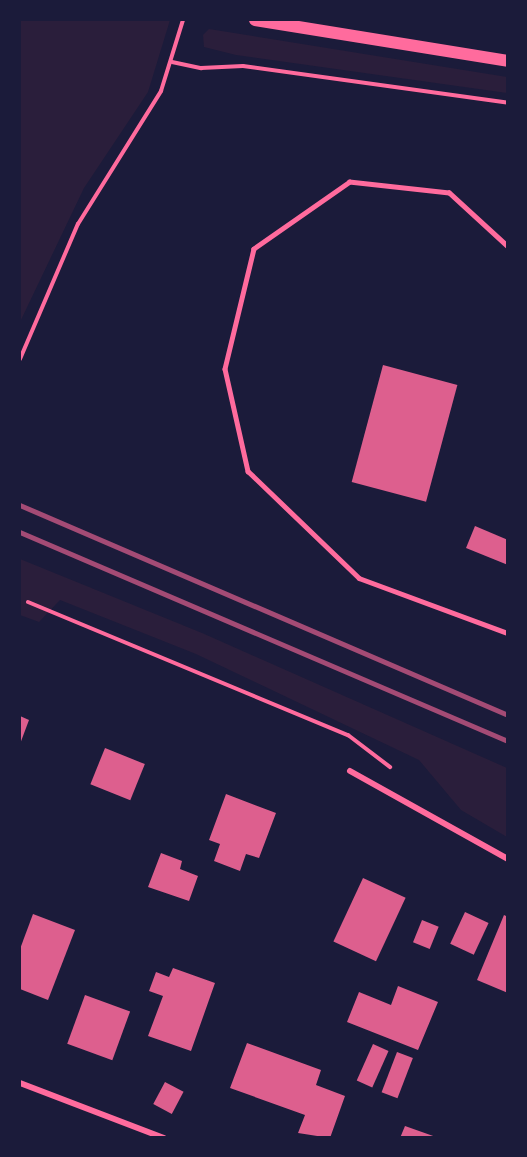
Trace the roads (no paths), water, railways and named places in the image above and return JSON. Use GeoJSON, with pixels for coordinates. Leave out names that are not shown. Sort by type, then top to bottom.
{"type":"FeatureCollection","features":[{"type":"Feature","properties":{"kind":"main road"},"geometry":{"type":"LineString","coordinates":[[255,20],[507,61]]}},
{"type":"Feature","properties":{"kind":"street"},"geometry":{"type":"LineString","coordinates":[[350,771],[507,859]]}},
{"type":"Feature","properties":{"kind":"street"},"geometry":{"type":"LineString","coordinates":[[20,1083],[164,1137]]}},
{"type":"Feature","properties":{"kind":"lane"},"geometry":{"type":"LineString","coordinates":[[507,247],[449,193],[350,182],[254,249],[225,369],[248,471],[359,578],[507,633]]}},
{"type":"Feature","properties":{"kind":"railway"},"geometry":{"type":"LineString","coordinates":[[20,505],[508,715]]}},
{"type":"Feature","properties":{"kind":"railway"},"geometry":{"type":"LineString","coordinates":[[20,532],[508,741]]}}]}
